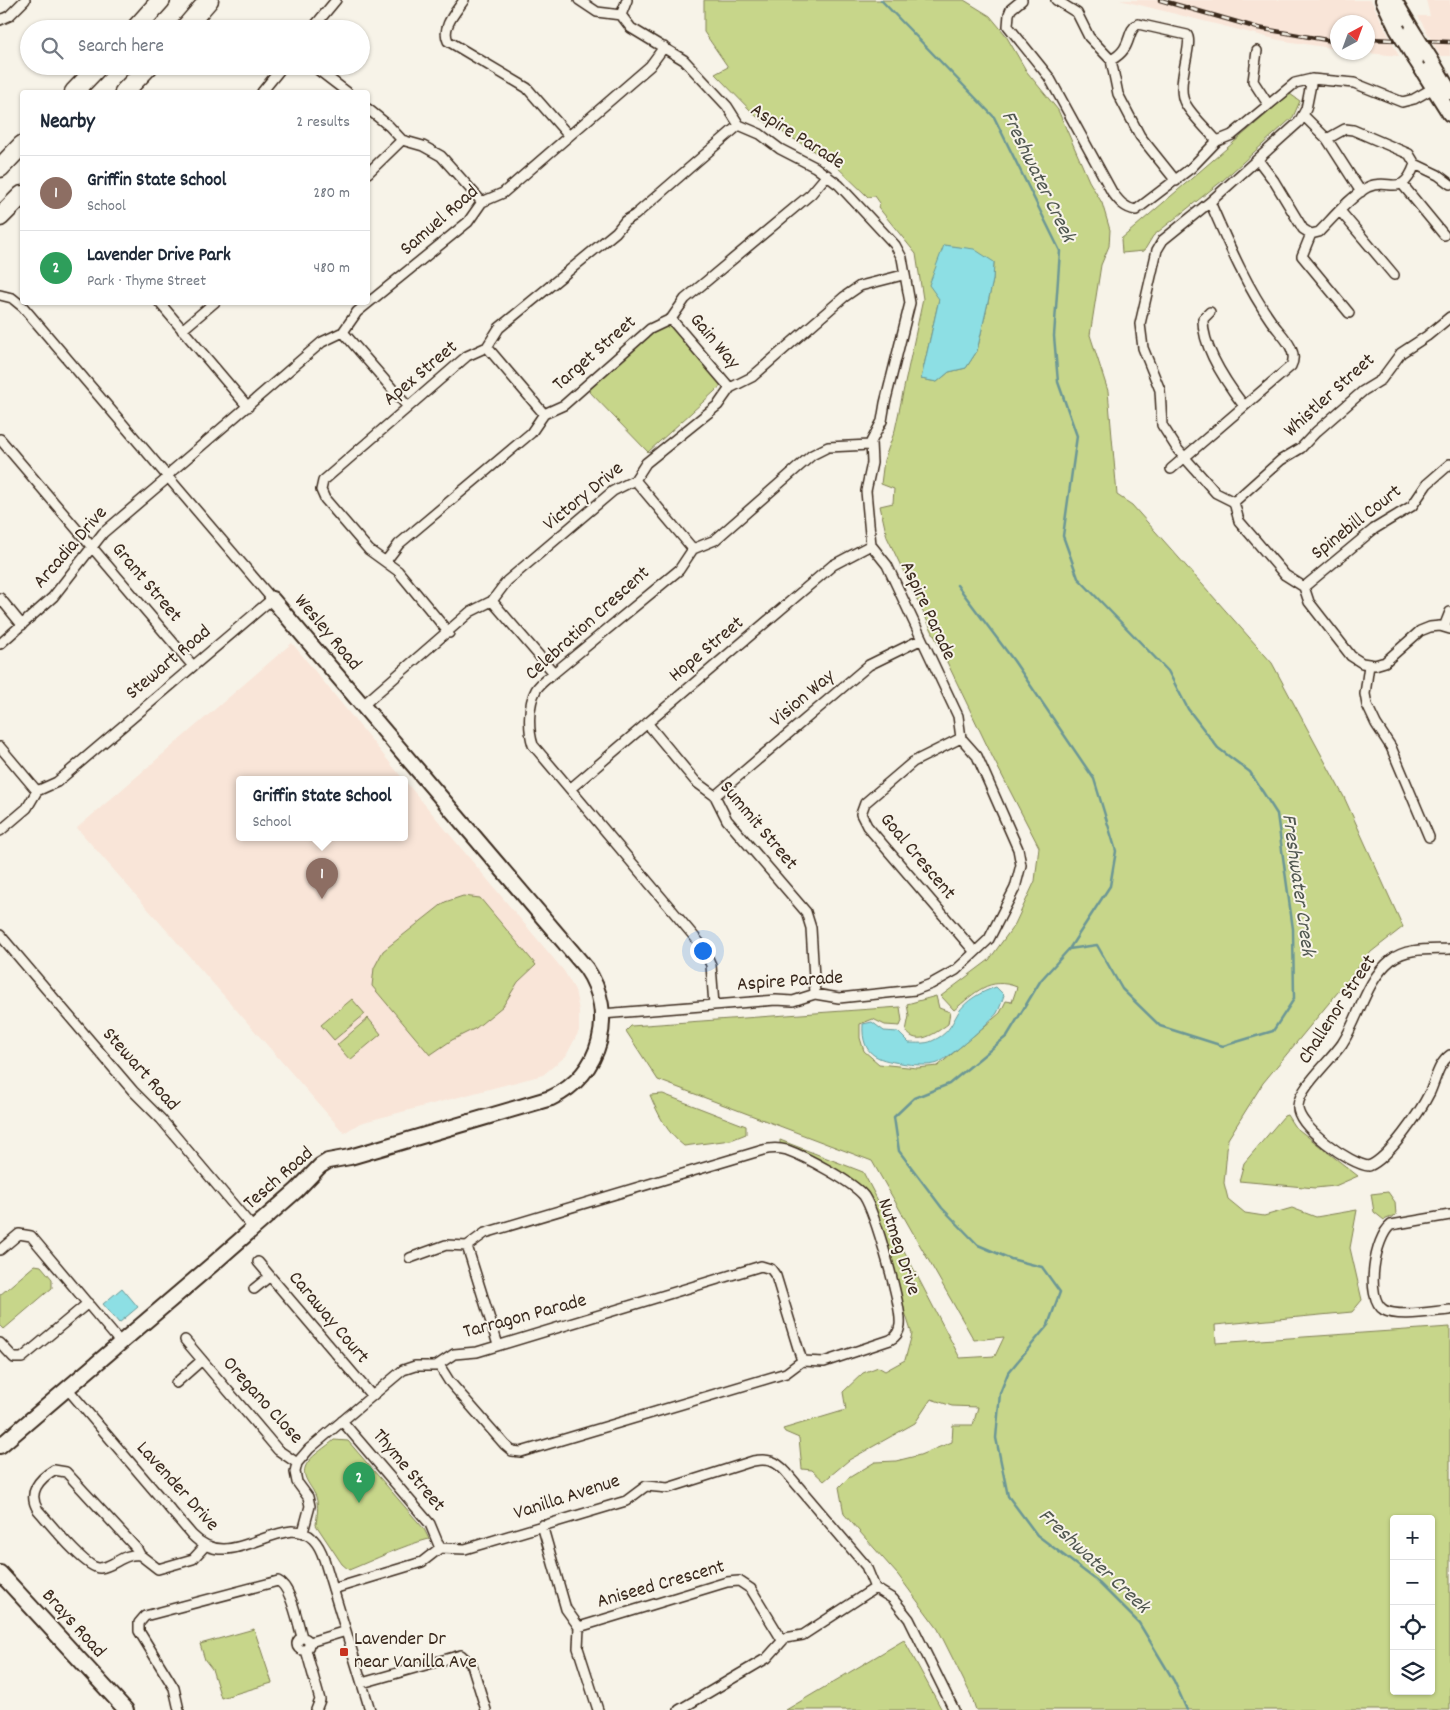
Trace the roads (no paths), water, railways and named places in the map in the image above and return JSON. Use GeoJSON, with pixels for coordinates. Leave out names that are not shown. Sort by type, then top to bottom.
{"type":"FeatureCollection","features":[{"type":"Feature","properties":{"kind":"highway"},"geometry":{"type":"LineString","coordinates":[[143,20],[161,0]]}},
{"type":"Feature","properties":{"kind":"highway"},"geometry":{"type":"LineString","coordinates":[[192,20],[209,0]]}},
{"type":"Feature","properties":{"kind":"highway"},"geometry":{"type":"LineString","coordinates":[[76,90],[91,75]]}},
{"type":"Feature","properties":{"kind":"highway"},"geometry":{"type":"LineString","coordinates":[[126,90],[140,75]]}},
{"type":"Feature","properties":{"kind":"highway"},"geometry":{"type":"LineString","coordinates":[[0,168],[20,147]]}},
{"type":"Feature","properties":{"kind":"highway"},"geometry":{"type":"LineString","coordinates":[[0,217],[20,196]]}},
{"type":"Feature","properties":{"kind":"street"},"geometry":{"type":"LineString","coordinates":[[0,20],[9,16],[25,0]]}},
{"type":"Feature","properties":{"kind":"street"},"geometry":{"type":"LineString","coordinates":[[319,20],[336,0]]}},
{"type":"Feature","properties":{"kind":"street"},"geometry":{"type":"LineString","coordinates":[[464,0],[447,28],[446,36],[448,42],[527,88],[569,136]]}},
{"type":"Feature","properties":{"kind":"street"},"geometry":{"type":"LineString","coordinates":[[579,0],[601,13],[621,15],[627,0]]}},
{"type":"Feature","properties":{"kind":"street"},"geometry":{"type":"LineString","coordinates":[[1022,0],[1009,14],[1008,26],[1049,77],[1105,182],[1125,207],[1136,210],[1176,181],[1218,141],[1232,135],[1291,85],[1312,79],[1354,82],[1402,102],[1414,100],[1442,87]]}},
{"type":"Feature","properties":{"kind":"street"},"geometry":{"type":"LineString","coordinates":[[1056,0],[1077,14],[1089,37],[1111,60],[1118,94],[1152,152],[1176,181]]}},
{"type":"Feature","properties":{"kind":"street"},"geometry":{"type":"LineString","coordinates":[[1383,0],[1416,60],[1442,87]]}},
{"type":"Feature","properties":{"kind":"street"},"geometry":{"type":"LineString","coordinates":[[1394,0],[1431,60],[1450,114]]}},
{"type":"Feature","properties":{"kind":"street","name":"Aspire Parade"},"geometry":{"type":"LineString","coordinates":[[602,1014],[793,1001],[816,994],[839,998],[915,990],[931,984],[956,970],[990,935],[1018,882],[1021,865],[1018,848],[977,756],[961,738],[958,716],[920,640],[887,564],[871,545],[866,492],[872,463],[870,445],[882,421],[884,403],[910,303],[909,290],[903,275],[902,258],[897,249],[846,191],[827,175],[780,149],[760,134],[739,126],[727,106],[714,95],[686,62],[631,28],[621,15]]}},
{"type":"Feature","properties":{"kind":"street"},"geometry":{"type":"LineString","coordinates":[[1111,60],[1125,50],[1132,30],[1138,24],[1187,35],[1190,42],[1182,71],[1184,101],[1218,141]]}},
{"type":"Feature","properties":{"kind":"street","name":"Samuel Road"},"geometry":{"type":"LineString","coordinates":[[370,301],[468,222],[482,202],[503,193],[650,66],[664,47]]}},
{"type":"Feature","properties":{"kind":"street"},"geometry":{"type":"LineString","coordinates":[[1257,51],[1252,70],[1253,80],[1268,104]]}},
{"type":"Feature","properties":{"kind":"street"},"geometry":{"type":"LineString","coordinates":[[264,90],[276,75]]}},
{"type":"Feature","properties":{"kind":"street"},"geometry":{"type":"LineString","coordinates":[[325,75],[344,90]]}},
{"type":"Feature","properties":{"kind":"street"},"geometry":{"type":"LineString","coordinates":[[1312,79],[1304,116],[1258,160],[1160,244],[1140,324],[1143,348],[1160,390],[1162,425],[1185,457],[1218,495],[1234,502],[1236,516],[1285,575],[1304,587],[1309,602],[1351,656],[1369,665],[1385,662],[1425,629],[1435,626],[1447,628],[1450,612]]}},
{"type":"Feature","properties":{"kind":"street"},"geometry":{"type":"LineString","coordinates":[[370,111],[389,126],[402,140],[423,146],[441,156],[482,202]]}},
{"type":"Feature","properties":{"kind":"street"},"geometry":{"type":"LineString","coordinates":[[1304,116],[1327,139],[1361,192]]}},
{"type":"Feature","properties":{"kind":"street","name":"Apex Street"},"geometry":{"type":"LineString","coordinates":[[449,633],[398,572],[386,561],[369,550],[325,499],[321,488],[328,476],[467,356],[487,348],[499,328],[618,231],[625,221],[635,215],[739,126]]}},
{"type":"Feature","properties":{"kind":"street"},"geometry":{"type":"LineString","coordinates":[[1327,139],[1345,129],[1353,130],[1409,154],[1416,164],[1438,175],[1450,184]]}},
{"type":"Feature","properties":{"kind":"street"},"geometry":{"type":"LineString","coordinates":[[370,171],[402,140]]}},
{"type":"Feature","properties":{"kind":"street"},"geometry":{"type":"LineString","coordinates":[[1258,160],[1274,181],[1303,229],[1311,234],[1319,232],[1361,192],[1375,185],[1391,186],[1402,184],[1408,179],[1416,164]]}},
{"type":"Feature","properties":{"kind":"street"},"geometry":{"type":"LineString","coordinates":[[672,319],[685,299],[812,194],[827,175]]}},
{"type":"Feature","properties":{"kind":"street"},"geometry":{"type":"LineString","coordinates":[[1402,184],[1444,236]]}},
{"type":"Feature","properties":{"kind":"street"},"geometry":{"type":"LineString","coordinates":[[1171,469],[1291,366],[1294,353],[1262,308],[1238,267],[1210,202]]}},
{"type":"Feature","properties":{"kind":"street"},"geometry":{"type":"LineString","coordinates":[[1341,212],[1394,275]]}},
{"type":"Feature","properties":{"kind":"street"},"geometry":{"type":"LineString","coordinates":[[1311,234],[1302,256],[1349,313]]}},
{"type":"Feature","properties":{"kind":"street","name":"Victory Drive"},"geometry":{"type":"LineString","coordinates":[[362,706],[449,633],[474,609],[492,601],[504,583],[613,491],[635,480],[646,463],[718,405],[730,388],[752,377],[850,292],[860,286],[903,275]]}},
{"type":"Feature","properties":{"kind":"street","name":"Wesley Road"},"geometry":{"type":"LineString","coordinates":[[0,295],[12,298],[20,305]]}},
{"type":"Feature","properties":{"kind":"street","name":"Wesley Road"},"geometry":{"type":"LineString","coordinates":[[21,305],[579,960],[596,985],[602,1014]]}},
{"type":"Feature","properties":{"kind":"street"},"geometry":{"type":"LineString","coordinates":[[161,305],[248,408]]}},
{"type":"Feature","properties":{"kind":"street"},"geometry":{"type":"LineString","coordinates":[[182,330],[211,305]]}},
{"type":"Feature","properties":{"kind":"street","name":"Samuel Road"},"geometry":{"type":"LineString","coordinates":[[344,332],[357,312],[366,305]]}},
{"type":"Feature","properties":{"kind":"street"},"geometry":{"type":"LineString","coordinates":[[1210,312],[1203,319],[1205,334],[1228,384],[1244,406]]}},
{"type":"Feature","properties":{"kind":"street","name":"Whistler Street"},"geometry":{"type":"LineString","coordinates":[[1234,502],[1281,460],[1301,448],[1362,391],[1381,380],[1401,353],[1427,336],[1450,317]]}},
{"type":"Feature","properties":{"kind":"street","name":"Gain Way"},"geometry":{"type":"LineString","coordinates":[[672,319],[730,388]]}},
{"type":"Feature","properties":{"kind":"street","name":"Target Street"},"geometry":{"type":"LineString","coordinates":[[386,561],[398,544],[531,433],[544,414],[564,405],[650,329],[672,319]]}},
{"type":"Feature","properties":{"kind":"street"},"geometry":{"type":"LineString","coordinates":[[168,477],[322,342],[344,332],[408,407]]}},
{"type":"Feature","properties":{"kind":"street"},"geometry":{"type":"LineString","coordinates":[[487,348],[544,414]]}},
{"type":"Feature","properties":{"kind":"street","name":"Grant Street"},"geometry":{"type":"LineString","coordinates":[[0,439],[193,666]]}},
{"type":"Feature","properties":{"kind":"street"},"geometry":{"type":"LineString","coordinates":[[635,480],[693,549],[714,540],[817,452],[834,446],[870,445]]}},
{"type":"Feature","properties":{"kind":"street","name":"Spinebill Court"},"geometry":{"type":"LineString","coordinates":[[1304,587],[1374,529],[1412,506],[1427,484],[1450,464]]}},
{"type":"Feature","properties":{"kind":"street","name":"Arcadia Drive"},"geometry":{"type":"LineString","coordinates":[[0,644],[53,597],[92,546],[116,520],[168,477]]}},
{"type":"Feature","properties":{"kind":"street","name":"Hope Street"},"geometry":{"type":"LineString","coordinates":[[570,789],[833,565],[871,545]]}},
{"type":"Feature","properties":{"kind":"street","name":"Celebration Crescent"},"geometry":{"type":"LineString","coordinates":[[693,549],[679,570],[539,686],[533,696],[530,734],[537,750],[703,947],[711,965],[714,1005]]}},
{"type":"Feature","properties":{"kind":"street"},"geometry":{"type":"LineString","coordinates":[[0,598],[22,625]]}},
{"type":"Feature","properties":{"kind":"street","name":"Stewart Road"},"geometry":{"type":"LineString","coordinates":[[0,831],[29,805],[38,791],[57,782],[272,599]]}},
{"type":"Feature","properties":{"kind":"street"},"geometry":{"type":"LineString","coordinates":[[492,601],[554,673]]}},
{"type":"Feature","properties":{"kind":"street","name":"Vision Way"},"geometry":{"type":"LineString","coordinates":[[715,796],[869,665],[920,640]]}},
{"type":"Feature","properties":{"kind":"street"},"geometry":{"type":"LineString","coordinates":[[1369,665],[1366,694],[1367,705],[1390,747],[1429,837]]}},
{"type":"Feature","properties":{"kind":"street","name":"Summit Street"},"geometry":{"type":"LineString","coordinates":[[647,723],[696,782],[715,796],[725,817],[806,912],[811,928],[816,994]]}},
{"type":"Feature","properties":{"kind":"street","name":"Goal Crescent"},"geometry":{"type":"LineString","coordinates":[[961,738],[913,762],[866,803],[861,814],[867,826],[974,951]]}},
{"type":"Feature","properties":{"kind":"street"},"geometry":{"type":"LineString","coordinates":[[0,748],[38,791]]}},
{"type":"Feature","properties":{"kind":"street","name":"Stewart Road"},"geometry":{"type":"LineString","coordinates":[[0,935],[133,1092],[160,1119],[253,1228]]}},
{"type":"Feature","properties":{"kind":"street","name":"Challenor Street"},"geometry":{"type":"LineString","coordinates":[[1450,949],[1409,952],[1392,960],[1384,967],[1356,1014],[1340,1046],[1299,1099],[1298,1113],[1306,1125],[1352,1162],[1369,1166],[1381,1159],[1417,1114],[1431,1090],[1443,1061],[1450,1055]]}},
{"type":"Feature","properties":{"kind":"street","name":"Tesch Road"},"geometry":{"type":"LineString","coordinates":[[0,1446],[66,1387],[297,1190],[317,1168],[328,1161],[350,1157],[488,1115],[518,1109],[562,1093],[580,1078],[593,1060],[600,1040],[602,1014]]}},
{"type":"Feature","properties":{"kind":"street","name":"Nutmeg Drive"},"geometry":{"type":"LineString","coordinates":[[467,1246],[488,1232],[763,1150],[786,1150],[853,1186],[864,1196],[900,1309],[899,1330],[896,1336],[890,1340],[824,1362],[802,1361]]}},
{"type":"Feature","properties":{"kind":"street"},"geometry":{"type":"LineString","coordinates":[[1450,1215],[1391,1225],[1382,1234],[1374,1269],[1376,1298],[1381,1307],[1396,1313],[1450,1310]]}},
{"type":"Feature","properties":{"kind":"street"},"geometry":{"type":"LineString","coordinates":[[0,1250],[19,1234],[31,1236],[120,1342]]}},
{"type":"Feature","properties":{"kind":"street"},"geometry":{"type":"LineString","coordinates":[[410,1258],[446,1245],[467,1246],[498,1345]]}},
{"type":"Feature","properties":{"kind":"street","name":"Caraway Court"},"geometry":{"type":"LineString","coordinates":[[258,1262],[372,1396]]}},
{"type":"Feature","properties":{"kind":"street","name":"Tarragon Parade"},"geometry":{"type":"LineString","coordinates":[[297,1463],[342,1421],[407,1368],[439,1365],[454,1354],[473,1353],[763,1266],[771,1269],[776,1276],[802,1361]]}},
{"type":"Feature","properties":{"kind":"street"},"geometry":{"type":"LineString","coordinates":[[254,1289],[270,1276]]}},
{"type":"Feature","properties":{"kind":"street"},"geometry":{"type":"LineString","coordinates":[[0,1343],[14,1358],[22,1358],[88,1302]]}},
{"type":"Feature","properties":{"kind":"street","name":"Oregano Close"},"geometry":{"type":"LineString","coordinates":[[185,1340],[278,1450],[297,1463]]}},
{"type":"Feature","properties":{"kind":"street","name":"Oregano Close"},"geometry":{"type":"LineString","coordinates":[[176,1383],[202,1360]]}},
{"type":"Feature","properties":{"kind":"street"},"geometry":{"type":"LineString","coordinates":[[439,1365],[449,1381],[505,1445],[510,1450],[518,1452],[786,1373],[802,1361]]}},
{"type":"Feature","properties":{"kind":"street","name":"Lavender Drive"},"geometry":{"type":"LineString","coordinates":[[66,1387],[192,1535],[205,1546],[215,1550],[224,1550],[288,1531],[303,1532]]}},
{"type":"Feature","properties":{"kind":"street","name":"Thyme Street"},"geometry":{"type":"LineString","coordinates":[[342,1421],[430,1524],[440,1548]]}},
{"type":"Feature","properties":{"kind":"street","name":"Vanilla Avenue"},"geometry":{"type":"LineString","coordinates":[[440,1548],[465,1549],[626,1501],[646,1486],[668,1488],[753,1461],[768,1460],[778,1464],[786,1472],[860,1559],[868,1570],[874,1588]]}},
{"type":"Feature","properties":{"kind":"street"},"geometry":{"type":"LineString","coordinates":[[297,1463],[296,1477],[310,1506],[303,1532],[312,1537],[318,1545],[370,1710]]}},
{"type":"Feature","properties":{"kind":"street"},"geometry":{"type":"LineString","coordinates":[[140,1556],[125,1556],[102,1568],[89,1565],[38,1510],[33,1500],[36,1485],[51,1472],[63,1471],[72,1478],[140,1556],[152,1566],[162,1569],[194,1559],[205,1546]]}},
{"type":"Feature","properties":{"kind":"street"},"geometry":{"type":"LineString","coordinates":[[542,1525],[566,1609],[580,1627],[578,1648],[598,1710]]}},
{"type":"Feature","properties":{"kind":"street"},"geometry":{"type":"LineString","coordinates":[[125,1556],[127,1539]]}},
{"type":"Feature","properties":{"kind":"street"},"geometry":{"type":"LineString","coordinates":[[333,1589],[422,1562],[440,1548]]}},
{"type":"Feature","properties":{"kind":"street","name":"Brays Road"},"geometry":{"type":"LineString","coordinates":[[0,1573],[120,1707]]}},
{"type":"Feature","properties":{"kind":"street","name":"Aniseed Crescent"},"geometry":{"type":"LineString","coordinates":[[580,1627],[736,1580],[743,1582],[751,1589],[782,1640]]}},
{"type":"Feature","properties":{"kind":"street"},"geometry":{"type":"LineString","coordinates":[[179,1710],[174,1688],[139,1631],[139,1623],[145,1616],[278,1581],[283,1583],[287,1590],[306,1643],[320,1700],[316,1710]]}},
{"type":"Feature","properties":{"kind":"street"},"geometry":{"type":"LineString","coordinates":[[679,1710],[767,1658],[782,1640],[803,1635],[874,1588],[894,1599],[914,1626],[954,1710]]}},
{"type":"Feature","properties":{"kind":"street"},"geometry":{"type":"LineString","coordinates":[[306,1643],[346,1631]]}},
{"type":"Feature","properties":{"kind":"street"},"geometry":{"type":"LineString","coordinates":[[362,1683],[461,1655],[472,1665],[486,1710]]}},
{"type":"Feature","properties":{"kind":"water"},"geometry":{"type":"Polygon","coordinates":[[[944,245],[974,249],[994,262],[993,280],[977,351],[966,368],[949,372],[937,382],[921,379],[939,299],[929,285],[944,245]]]}},
{"type":"Feature","properties":{"kind":"water"},"geometry":{"type":"Polygon","coordinates":[[[996,987],[1004,995],[997,1013],[969,1040],[938,1063],[919,1065],[888,1061],[874,1055],[865,1044],[863,1024],[872,1022],[884,1031],[898,1032],[909,1043],[932,1041],[945,1033],[961,1008],[970,1000],[996,987]]]}},
{"type":"Feature","properties":{"kind":"water"},"geometry":{"type":"Polygon","coordinates":[[[122,1288],[138,1307],[119,1323],[103,1304],[122,1288]]]}},
{"type":"Feature","properties":{"kind":"waterway","name":"Freshwater Creek"},"geometry":{"type":"LineString","coordinates":[[881,0],[994,117],[1060,251],[1054,336],[1058,382],[1077,436],[1063,536],[1078,578],[1168,671],[1188,709],[1218,748],[1250,772],[1277,814],[1293,929],[1294,999],[1273,1031],[1223,1046],[1160,1026],[1122,989],[1097,945],[1069,949]]}},
{"type":"Feature","properties":{"kind":"waterway","name":"Freshwater Creek"},"geometry":{"type":"LineString","coordinates":[[957,585],[1014,661],[1094,779],[1116,851],[1110,886],[1069,949],[1041,980],[1007,1036],[949,1084],[914,1098],[894,1117],[899,1151],[942,1208],[978,1245],[1011,1259],[1042,1267],[1060,1292],[1048,1325],[1008,1373],[1000,1393],[996,1438],[1008,1496],[1037,1535],[1096,1580],[1139,1623],[1174,1681],[1187,1710]]}},
{"type":"Feature","properties":{"kind":"railway"},"geometry":{"type":"LineString","coordinates":[[1160,0],[1258,28],[1330,41]]}},
{"type":"Feature","properties":{"kind":"railway"},"geometry":{"type":"LineString","coordinates":[[1375,39],[1450,42]]}},
{"type":"Feature","properties":{"kind":"place","name":"Griffin State School"},"geometry":{"type":"Point","coordinates":[322,899]}},
{"type":"Feature","properties":{"kind":"place","name":"Lavender Drive Park"},"geometry":{"type":"Point","coordinates":[359,1503]}},
{"type":"Feature","properties":{"kind":"place","name":"Lavender Dr near Vanilla Ave"},"geometry":{"type":"Point","coordinates":[344,1652]}}]}
